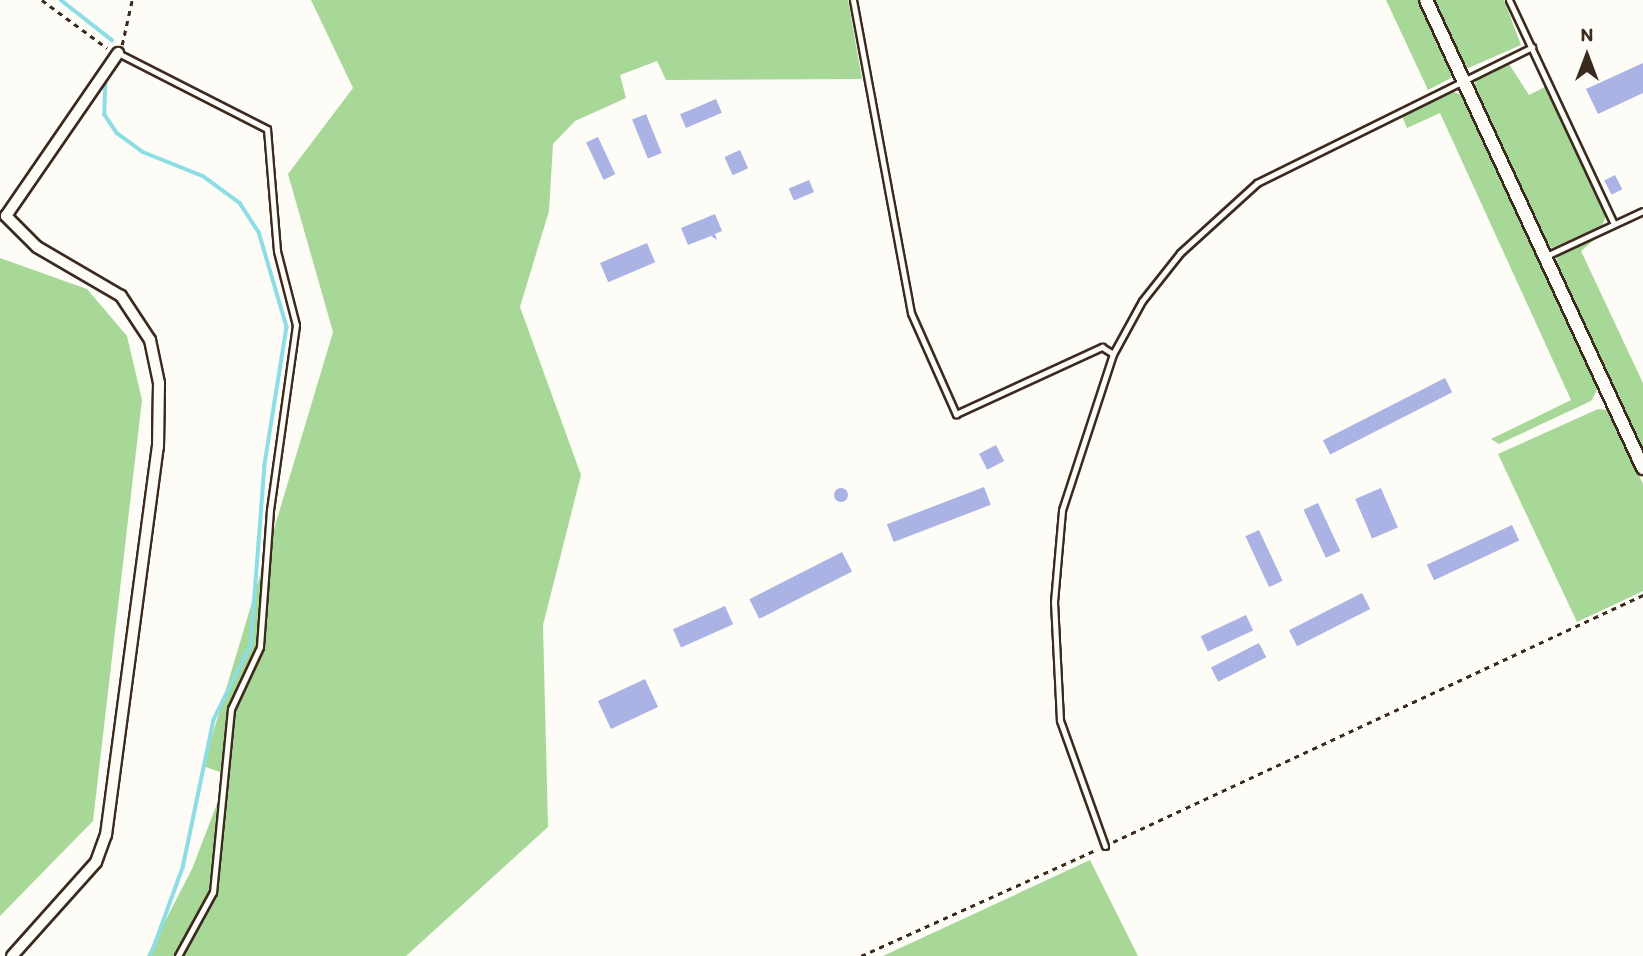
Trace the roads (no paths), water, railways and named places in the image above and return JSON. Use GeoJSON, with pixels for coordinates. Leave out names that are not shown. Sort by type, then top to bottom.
{"type":"FeatureCollection","features":[{"type":"Feature","properties":{"kind":"street"},"geometry":{"type":"LineString","coordinates":[[1426,0],[1643,468]]}},
{"type":"Feature","properties":{"kind":"street"},"geometry":{"type":"LineString","coordinates":[[12,956],[96,862],[106,835],[158,447],[159,383],[150,340],[121,296],[37,247],[5,216],[118,53]]}},
{"type":"Feature","properties":{"kind":"lane"},"geometry":{"type":"LineString","coordinates":[[853,0],[911,313],[956,414],[1102,348],[1113,354]]}},
{"type":"Feature","properties":{"kind":"lane"},"geometry":{"type":"LineString","coordinates":[[1509,0],[1614,224]]}},
{"type":"Feature","properties":{"kind":"lane"},"geometry":{"type":"LineString","coordinates":[[1105,846],[1060,720],[1054,602],[1062,510],[1113,354],[1142,301],[1180,253],[1257,183],[1532,47]]}},
{"type":"Feature","properties":{"kind":"lane"},"geometry":{"type":"LineString","coordinates":[[118,53],[267,129],[277,251],[296,325],[270,510],[260,647],[231,709],[213,892],[178,956]]}},
{"type":"Feature","properties":{"kind":"lane"},"geometry":{"type":"LineString","coordinates":[[1544,257],[1643,211]]}},
{"type":"Feature","properties":{"kind":"waterway"},"geometry":{"type":"LineString","coordinates":[[61,0],[112,40]]}},
{"type":"Feature","properties":{"kind":"waterway"},"geometry":{"type":"LineString","coordinates":[[106,79],[105,115],[117,133],[143,152],[203,176],[240,203],[259,232],[287,327],[265,465],[251,645],[214,720],[183,868],[151,956]]}}]}
